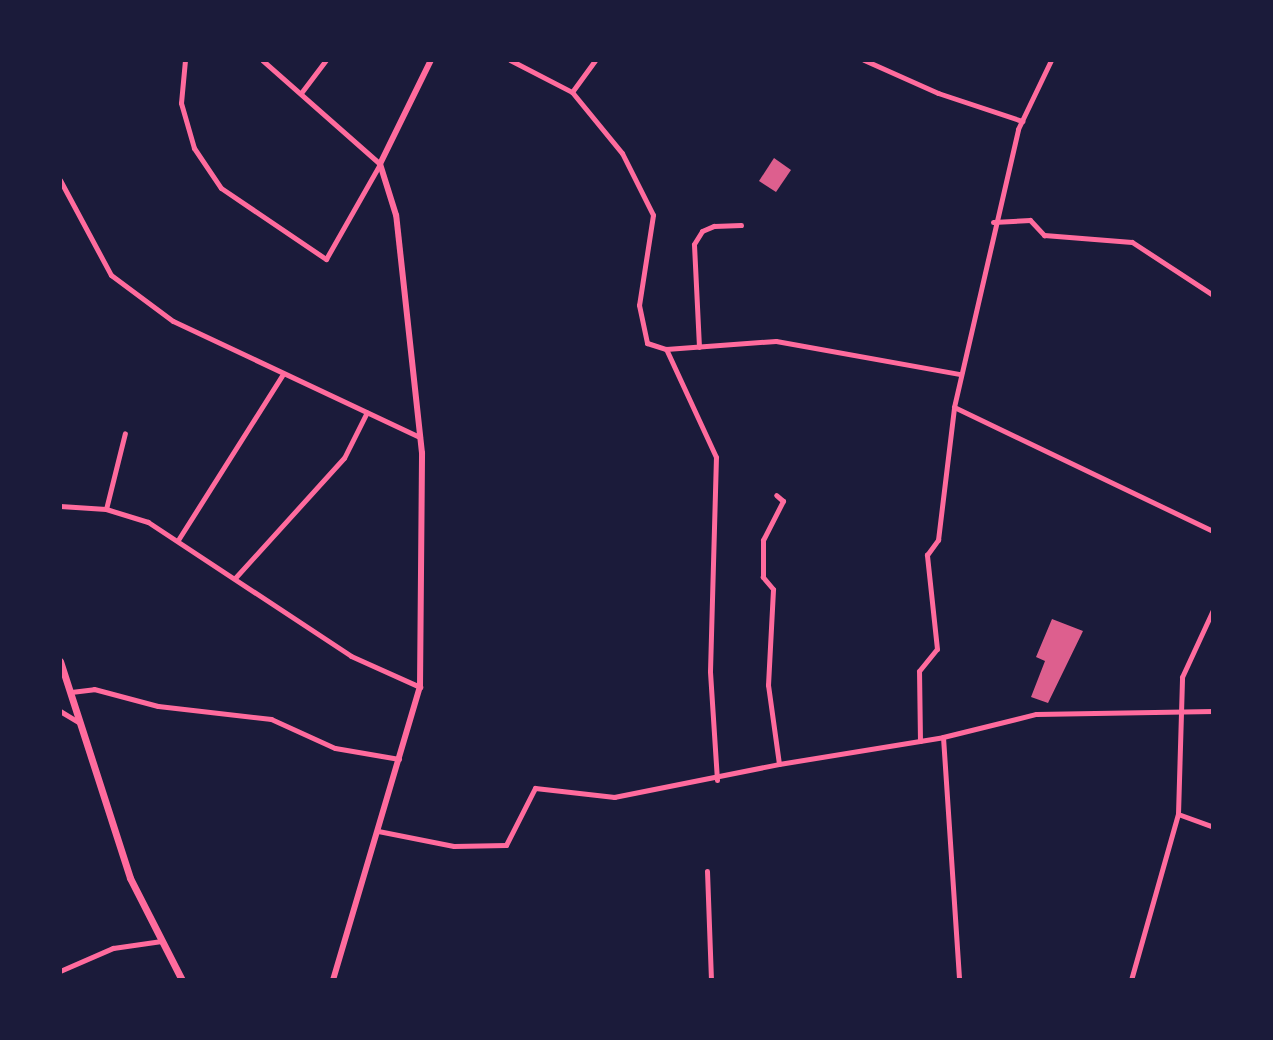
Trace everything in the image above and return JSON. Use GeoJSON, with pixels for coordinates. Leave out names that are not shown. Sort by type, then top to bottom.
{"type":"FeatureCollection","features":[{"type":"Feature","properties":{"kind":"main road"},"geometry":{"type":"LineString","coordinates":[[60,661],[83,724],[130,878],[182,980]]}},
{"type":"Feature","properties":{"kind":"street"},"geometry":{"type":"LineString","coordinates":[[185,60],[181,103],[194,148],[221,188],[326,259],[380,164],[431,60]]}},
{"type":"Feature","properties":{"kind":"street"},"geometry":{"type":"LineString","coordinates":[[262,60],[380,164],[396,215],[420,437],[425,535],[420,687],[333,980]]}},
{"type":"Feature","properties":{"kind":"street"},"geometry":{"type":"LineString","coordinates":[[301,93],[326,60]]}},
{"type":"Feature","properties":{"kind":"street"},"geometry":{"type":"LineString","coordinates":[[510,60],[572,92],[622,153],[653,215],[639,305],[647,343],[666,349],[776,341],[960,374]]}},
{"type":"Feature","properties":{"kind":"street"},"geometry":{"type":"LineString","coordinates":[[572,92],[595,60]]}},
{"type":"Feature","properties":{"kind":"street"},"geometry":{"type":"LineString","coordinates":[[864,60],[938,93],[1022,121]]}},
{"type":"Feature","properties":{"kind":"street"},"geometry":{"type":"LineString","coordinates":[[920,741],[919,671],[937,649],[927,555],[938,540],[960,374],[993,222],[1022,121],[1051,60]]}},
{"type":"Feature","properties":{"kind":"street"},"geometry":{"type":"LineString","coordinates":[[60,180],[111,275],[173,321],[420,437]]}},
{"type":"Feature","properties":{"kind":"street"},"geometry":{"type":"LineString","coordinates":[[993,222],[1030,220],[1044,235],[1132,242],[1213,295]]}},
{"type":"Feature","properties":{"kind":"street"},"geometry":{"type":"LineString","coordinates":[[699,347],[694,244],[702,231],[714,226],[741,225]]}},
{"type":"Feature","properties":{"kind":"street"},"geometry":{"type":"LineString","coordinates":[[666,349],[716,457],[710,671],[717,780]]}},
{"type":"Feature","properties":{"kind":"street"},"geometry":{"type":"LineString","coordinates":[[178,540],[283,374]]}},
{"type":"Feature","properties":{"kind":"street"},"geometry":{"type":"LineString","coordinates":[[954,407],[1213,531]]}},
{"type":"Feature","properties":{"kind":"street"},"geometry":{"type":"LineString","coordinates":[[235,578],[344,458],[367,412]]}},
{"type":"Feature","properties":{"kind":"street"},"geometry":{"type":"LineString","coordinates":[[106,509],[125,433]]}},
{"type":"Feature","properties":{"kind":"street"},"geometry":{"type":"LineString","coordinates":[[776,495],[783,501],[763,540],[763,577],[773,589],[768,685],[779,764]]}},
{"type":"Feature","properties":{"kind":"street"},"geometry":{"type":"LineString","coordinates":[[60,506],[106,509],[148,522],[351,656],[420,687]]}},
{"type":"Feature","properties":{"kind":"street"},"geometry":{"type":"LineString","coordinates":[[1131,980],[1178,814],[1182,712],[1188,656],[1213,610]]}},
{"type":"Feature","properties":{"kind":"street"},"geometry":{"type":"LineString","coordinates":[[71,692],[94,689],[158,706],[271,719],[335,748],[399,759]]}},
{"type":"Feature","properties":{"kind":"street"},"geometry":{"type":"LineString","coordinates":[[60,711],[83,724]]}},
{"type":"Feature","properties":{"kind":"street"},"geometry":{"type":"LineString","coordinates":[[378,831],[454,846],[506,845],[535,788],[614,797],[717,780],[779,764],[943,737],[1036,714],[1213,711]]}},
{"type":"Feature","properties":{"kind":"street"},"geometry":{"type":"LineString","coordinates":[[943,737],[959,980]]}},
{"type":"Feature","properties":{"kind":"street"},"geometry":{"type":"LineString","coordinates":[[1178,814],[1213,827]]}},
{"type":"Feature","properties":{"kind":"street"},"geometry":{"type":"LineString","coordinates":[[707,871],[711,980]]}},
{"type":"Feature","properties":{"kind":"street"},"geometry":{"type":"LineString","coordinates":[[60,971],[113,948],[162,941]]}},
{"type":"Feature","properties":{"kind":"building"},"geometry":{"type":"Polygon","coordinates":[[[774,158],[791,170],[776,192],[759,181],[774,158]]]}},
{"type":"Feature","properties":{"kind":"building"},"geometry":{"type":"Polygon","coordinates":[[[1052,619],[1083,631],[1048,703],[1031,697],[1045,661],[1036,657],[1052,619]]]}}]}
